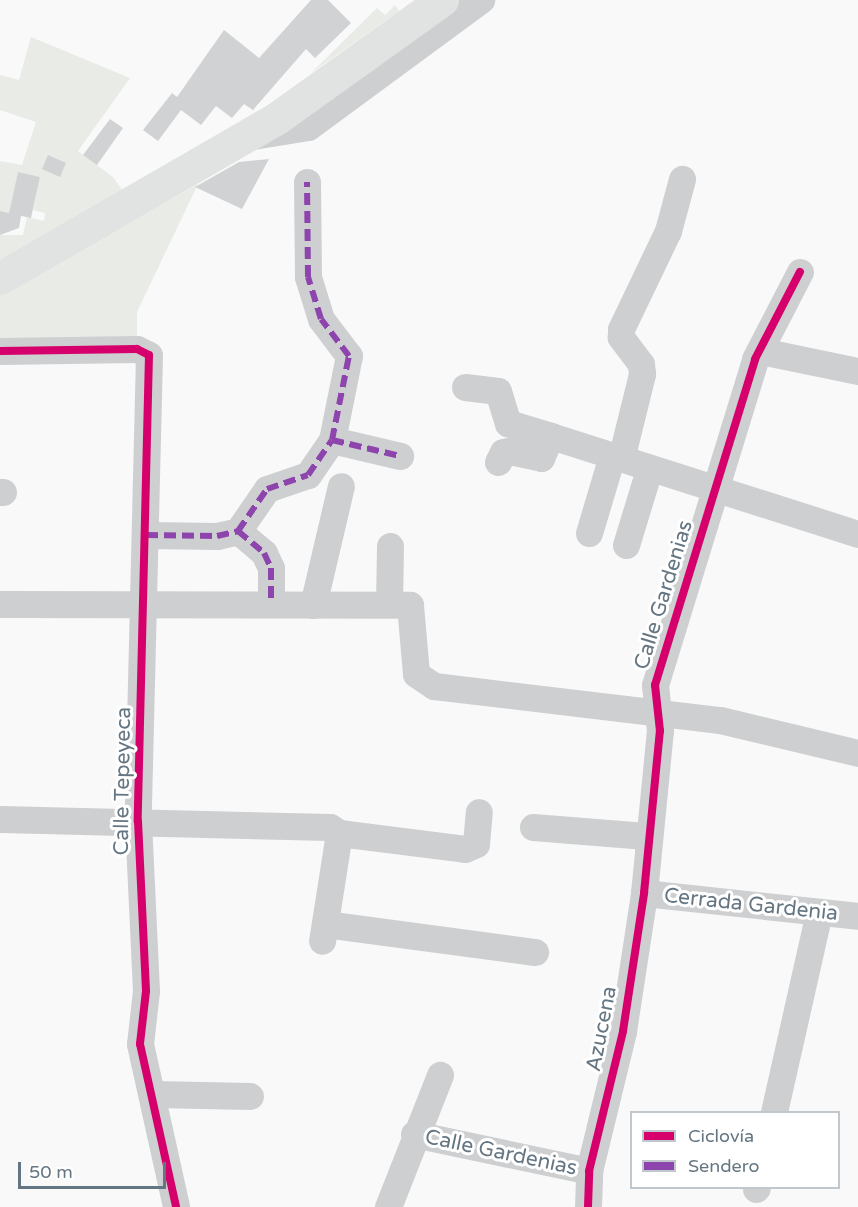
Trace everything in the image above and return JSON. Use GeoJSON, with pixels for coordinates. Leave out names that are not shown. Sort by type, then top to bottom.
{"type":"FeatureCollection","features":[{"type":"Feature","properties":{"kind":"main road"},"geometry":{"type":"LineString","coordinates":[[0,278],[245,137],[442,0]]}},
{"type":"Feature","properties":{"kind":"street"},"geometry":{"type":"LineString","coordinates":[[245,137],[308,127],[481,0]]}},
{"type":"Feature","properties":{"kind":"street"},"geometry":{"type":"LineString","coordinates":[[589,533],[617,458],[642,374],[641,364],[621,337],[621,329],[668,231],[682,179]]}},
{"type":"Feature","properties":{"kind":"street"},"geometry":{"type":"LineString","coordinates":[[146,535],[217,536],[238,531],[267,489],[308,475],[332,440],[349,356],[321,319],[308,277],[307,182]]}},
{"type":"Feature","properties":{"kind":"street","name":"Calle Gardenias"},"geometry":{"type":"LineString","coordinates":[[644,893],[646,836],[660,731],[656,713],[655,685],[754,359],[761,351],[800,272]]}},
{"type":"Feature","properties":{"kind":"street","name":"Calle Tepeyeca"},"geometry":{"type":"LineString","coordinates":[[0,351],[147,351],[145,603],[138,821],[146,991],[140,1044],[154,1094],[176,1207]]}},
{"type":"Feature","properties":{"kind":"street"},"geometry":{"type":"LineString","coordinates":[[761,351],[858,371]]}},
{"type":"Feature","properties":{"kind":"street"},"geometry":{"type":"LineString","coordinates":[[465,387],[498,390],[508,423],[649,470],[858,534]]}},
{"type":"Feature","properties":{"kind":"street"},"geometry":{"type":"LineString","coordinates":[[498,462],[509,451],[540,459],[550,436]]}},
{"type":"Feature","properties":{"kind":"street"},"geometry":{"type":"LineString","coordinates":[[332,440],[400,456]]}},
{"type":"Feature","properties":{"kind":"street"},"geometry":{"type":"LineString","coordinates":[[626,545],[649,470]]}},
{"type":"Feature","properties":{"kind":"street"},"geometry":{"type":"LineString","coordinates":[[313,605],[341,486]]}},
{"type":"Feature","properties":{"kind":"street"},"geometry":{"type":"LineString","coordinates":[[238,531],[264,553],[271,568],[271,603]]}},
{"type":"Feature","properties":{"kind":"street"},"geometry":{"type":"LineString","coordinates":[[389,604],[390,546]]}},
{"type":"Feature","properties":{"kind":"street"},"geometry":{"type":"LineString","coordinates":[[0,604],[389,604],[413,608],[416,674],[422,682],[720,720],[858,753]]}},
{"type":"Feature","properties":{"kind":"street"},"geometry":{"type":"LineString","coordinates":[[0,819],[138,821],[334,830],[465,849],[476,844],[479,812]]}},
{"type":"Feature","properties":{"kind":"street"},"geometry":{"type":"LineString","coordinates":[[533,827],[646,836]]}},
{"type":"Feature","properties":{"kind":"street"},"geometry":{"type":"LineString","coordinates":[[334,830],[324,932],[535,952]]}},
{"type":"Feature","properties":{"kind":"street","name":"Cerrada Gardenia"},"geometry":{"type":"LineString","coordinates":[[644,893],[858,916]]}},
{"type":"Feature","properties":{"kind":"street","name":"Azucena"},"geometry":{"type":"LineString","coordinates":[[588,1207],[589,1171],[622,1031],[644,893]]}},
{"type":"Feature","properties":{"kind":"street"},"geometry":{"type":"LineString","coordinates":[[774,1111],[819,912]]}},
{"type":"Feature","properties":{"kind":"street"},"geometry":{"type":"LineString","coordinates":[[388,1207],[414,1134],[440,1075]]}},
{"type":"Feature","properties":{"kind":"street"},"geometry":{"type":"LineString","coordinates":[[154,1094],[250,1096]]}},
{"type":"Feature","properties":{"kind":"street","name":"Calle Gardenias"},"geometry":{"type":"LineString","coordinates":[[414,1134],[589,1171]]}},
{"type":"Feature","properties":{"kind":"shaded area"},"geometry":{"type":"Polygon","coordinates":[[[395,5],[399,11],[311,73],[377,8],[385,15],[395,5]]]}},
{"type":"Feature","properties":{"kind":"shaded area"},"geometry":{"type":"Polygon","coordinates":[[[31,37],[130,78],[78,151],[113,177],[123,191],[0,260],[0,235],[23,235],[27,217],[44,221],[45,213],[33,210],[40,177],[18,173],[9,213],[0,211],[0,161],[22,165],[36,122],[0,110],[0,75],[19,80],[31,37]]]}},
{"type":"Feature","properties":{"kind":"shaded area"},"geometry":{"type":"Polygon","coordinates":[[[198,184],[137,312],[137,338],[0,343],[0,295],[198,184]]]}},
{"type":"Feature","properties":{"kind":"building"},"geometry":{"type":"Polygon","coordinates":[[[311,0],[328,0],[351,23],[315,58],[306,49],[253,110],[244,104],[232,118],[216,106],[201,125],[181,110],[158,141],[143,130],[172,93],[177,97],[224,30],[259,58],[311,0]]]}},
{"type":"Feature","properties":{"kind":"building"},"geometry":{"type":"Polygon","coordinates":[[[110,119],[123,128],[97,165],[83,155],[110,119]]]}},
{"type":"Feature","properties":{"kind":"building"},"geometry":{"type":"Polygon","coordinates":[[[48,155],[66,163],[60,177],[42,169],[48,155]]]}},
{"type":"Feature","properties":{"kind":"building"},"geometry":{"type":"Polygon","coordinates":[[[269,159],[242,209],[195,187],[239,162],[269,159]]]}},
{"type":"Feature","properties":{"kind":"building"},"geometry":{"type":"Polygon","coordinates":[[[18,172],[40,177],[31,218],[17,215],[21,216],[19,228],[0,235],[0,211],[9,213],[18,172]]]}},
{"type":"Feature","properties":{"kind":"marked path"},"geometry":{"type":"LineString","coordinates":[[146,535],[217,536],[238,531],[267,489],[308,475],[332,440],[349,356],[321,319],[308,277],[307,182]]}},
{"type":"Feature","properties":{"kind":"marked path"},"geometry":{"type":"LineString","coordinates":[[332,440],[400,456]]}},
{"type":"Feature","properties":{"kind":"marked path"},"geometry":{"type":"LineString","coordinates":[[238,531],[264,553],[271,568],[271,603]]}},
{"type":"Feature","properties":{"kind":"cycle path"},"geometry":{"type":"LineString","coordinates":[[588,1207],[589,1171],[623,1031],[644,893],[660,731],[655,685],[755,359],[800,272]]}},
{"type":"Feature","properties":{"kind":"cycle path"},"geometry":{"type":"LineString","coordinates":[[0,351],[137,349],[149,355],[138,821],[146,991],[140,1044],[176,1207]]}}]}
